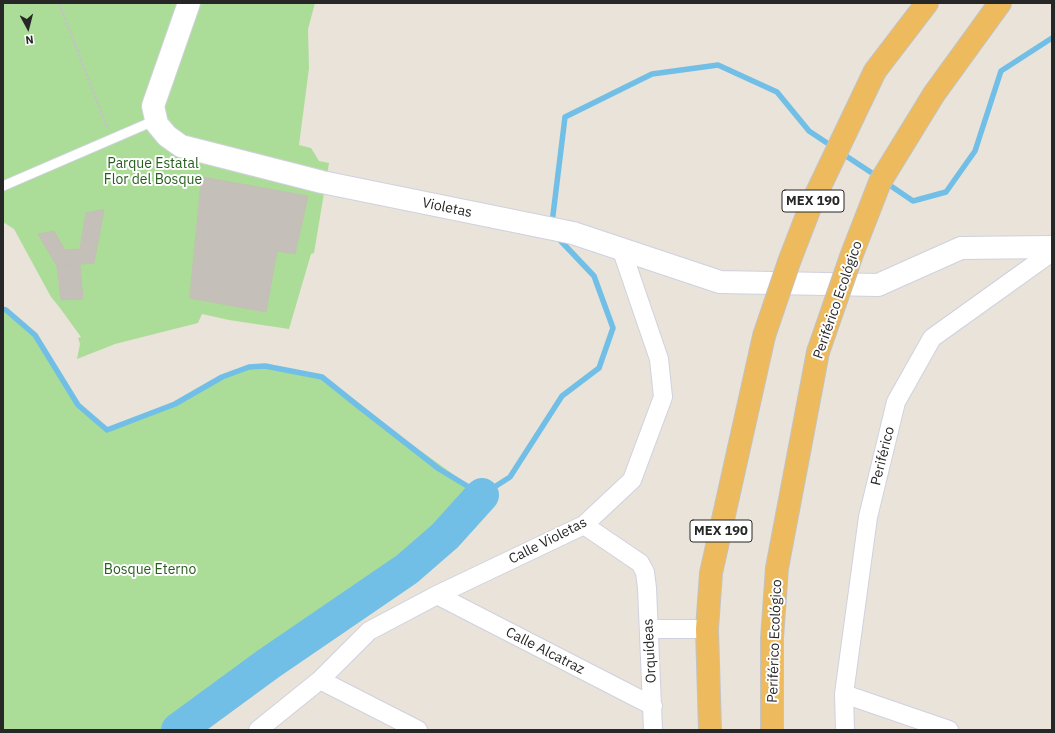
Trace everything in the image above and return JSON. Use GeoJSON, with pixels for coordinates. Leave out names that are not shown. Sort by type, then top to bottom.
{"type":"FeatureCollection","features":[{"type":"Feature","properties":{"kind":"highway","name":"MEX 190"},"geometry":{"type":"LineString","coordinates":[[710,730],[707,629],[711,573],[764,336],[811,205],[875,70],[927,3]]}},
{"type":"Feature","properties":{"kind":"highway","name":"Periférico Ecológico"},"geometry":{"type":"LineString","coordinates":[[772,730],[772,638],[777,568],[818,352],[852,254],[880,182],[934,94],[1000,3]]}},
{"type":"Feature","properties":{"kind":"street"},"geometry":{"type":"LineString","coordinates":[[156,120],[153,106],[189,3]]}},
{"type":"Feature","properties":{"kind":"street","name":"Violetas"},"geometry":{"type":"LineString","coordinates":[[156,120],[157,124],[167,136],[181,146],[322,182],[537,227],[573,233],[720,282],[878,285],[961,248],[1052,247]]}},
{"type":"Feature","properties":{"kind":"street","name":"Calle Violetas"},"geometry":{"type":"LineString","coordinates":[[258,730],[320,680],[369,631],[437,595],[584,525],[632,480],[663,397],[660,359],[621,248]]}},
{"type":"Feature","properties":{"kind":"street","name":"Periférico"},"geometry":{"type":"LineString","coordinates":[[845,730],[844,694],[868,517],[896,402],[932,338],[1052,252]]}},
{"type":"Feature","properties":{"kind":"street","name":"Orquídeas"},"geometry":{"type":"LineString","coordinates":[[584,525],[640,563],[645,572],[653,706],[653,730]]}},
{"type":"Feature","properties":{"kind":"street","name":"Calle Alcatraz"},"geometry":{"type":"LineString","coordinates":[[437,595],[653,706]]}},
{"type":"Feature","properties":{"kind":"street"},"geometry":{"type":"LineString","coordinates":[[649,629],[707,629]]}},
{"type":"Feature","properties":{"kind":"street"},"geometry":{"type":"LineString","coordinates":[[320,680],[418,730]]}},
{"type":"Feature","properties":{"kind":"street"},"geometry":{"type":"LineString","coordinates":[[844,694],[949,730]]}},
{"type":"Feature","properties":{"kind":"lane"},"geometry":{"type":"LineString","coordinates":[[3,186],[156,120]]}},
{"type":"Feature","properties":{"kind":"path"},"geometry":{"type":"LineString","coordinates":[[59,3],[112,139]]}},
{"type":"Feature","properties":{"kind":"green space","name":"Parque Estatal Flor del Bosque"},"geometry":{"type":"Polygon","coordinates":[[[3,3],[315,3],[308,29],[309,68],[299,145],[311,148],[319,161],[329,163],[314,253],[311,254],[289,329],[229,320],[202,314],[198,323],[115,344],[77,359],[80,344],[78,338],[81,337],[51,297],[14,229],[3,222],[3,3]]]}},
{"type":"Feature","properties":{"kind":"green space","name":"Bosque Eterno"},"geometry":{"type":"Polygon","coordinates":[[[3,309],[35,335],[78,405],[107,430],[175,404],[222,377],[249,367],[265,366],[322,377],[357,405],[482,495],[445,536],[407,569],[268,664],[178,730],[3,730],[3,309]]]}},
{"type":"Feature","properties":{"kind":"building"},"geometry":{"type":"Polygon","coordinates":[[[202,177],[308,196],[295,254],[277,251],[266,312],[190,298],[202,177]]]}},
{"type":"Feature","properties":{"kind":"building"},"geometry":{"type":"Polygon","coordinates":[[[104,210],[94,263],[57,266],[38,234],[54,231],[65,250],[80,249],[86,213],[104,210]]]}},
{"type":"Feature","properties":{"kind":"building"},"geometry":{"type":"Polygon","coordinates":[[[80,265],[83,299],[61,300],[57,266],[80,265]]]}},
{"type":"Feature","properties":{"kind":"waterway"},"geometry":{"type":"LineString","coordinates":[[885,182],[913,201],[946,192],[975,151],[1001,71],[1052,38]]}},
{"type":"Feature","properties":{"kind":"waterway"},"geometry":{"type":"LineString","coordinates":[[552,223],[565,117],[652,74],[718,65],[777,92],[809,131],[833,147]]}},
{"type":"Feature","properties":{"kind":"waterway"},"geometry":{"type":"LineString","coordinates":[[840,152],[878,177]]}},
{"type":"Feature","properties":{"kind":"waterway"},"geometry":{"type":"LineString","coordinates":[[3,309],[35,335],[78,405],[107,430],[175,404],[222,377],[249,367],[265,366],[322,377],[439,469],[482,495],[510,477],[562,396],[599,368],[613,328],[594,276],[558,238]]}},
{"type":"Feature","properties":{"kind":"waterway"},"geometry":{"type":"LineString","coordinates":[[178,730],[268,664],[407,569],[445,536],[482,495]]}}]}
